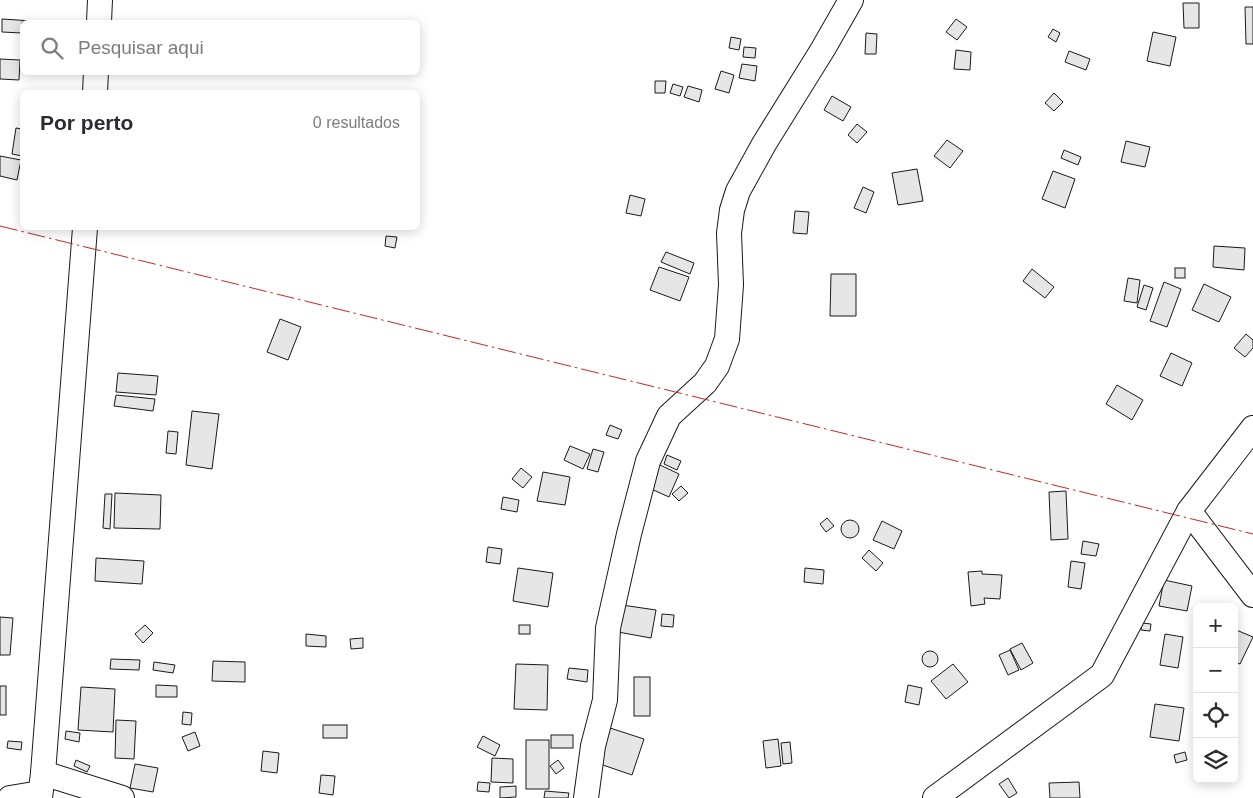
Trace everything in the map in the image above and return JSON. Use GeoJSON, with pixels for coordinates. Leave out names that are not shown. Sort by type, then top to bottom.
{"type":"FeatureCollection","features":[{"type":"Feature","properties":{"kind":"street"},"geometry":{"type":"LineString","coordinates":[[98,20],[100,0]]}},
{"type":"Feature","properties":{"kind":"street"},"geometry":{"type":"LineString","coordinates":[[586,798],[593,746],[605,700],[608,628],[648,461],[669,416],[704,383],[717,366],[727,339],[731,285],[729,234],[732,210],[738,191],[764,144],[851,0]]}},
{"type":"Feature","properties":{"kind":"street"},"geometry":{"type":"LineString","coordinates":[[95,90],[96,75]]}},
{"type":"Feature","properties":{"kind":"street"},"geometry":{"type":"LineString","coordinates":[[41,788],[85,230]]}},
{"type":"Feature","properties":{"kind":"street"},"geometry":{"type":"LineString","coordinates":[[935,798],[1102,675],[1189,511],[1253,428]]}},
{"type":"Feature","properties":{"kind":"street"},"geometry":{"type":"LineString","coordinates":[[1189,511],[1253,595]]}},
{"type":"Feature","properties":{"kind":"street"},"geometry":{"type":"LineString","coordinates":[[10,798],[41,788],[122,798]]}},
{"type":"Feature","properties":{"kind":"building"},"geometry":{"type":"Polygon","coordinates":[[[1183,3],[1199,3],[1199,28],[1184,28],[1183,3]]]}},
{"type":"Feature","properties":{"kind":"building"},"geometry":{"type":"Polygon","coordinates":[[[1245,7],[1253,7],[1253,44],[1246,44],[1245,7]]]}},
{"type":"Feature","properties":{"kind":"building"},"geometry":{"type":"Polygon","coordinates":[[[2,19],[20,20],[20,33],[2,32],[2,19]]]}},
{"type":"Feature","properties":{"kind":"building"},"geometry":{"type":"Polygon","coordinates":[[[956,19],[967,27],[957,40],[946,32],[956,19]]]}},
{"type":"Feature","properties":{"kind":"building"},"geometry":{"type":"Polygon","coordinates":[[[1053,29],[1060,33],[1056,42],[1048,37],[1053,29]]]}},
{"type":"Feature","properties":{"kind":"building"},"geometry":{"type":"Polygon","coordinates":[[[1153,32],[1176,37],[1170,66],[1147,61],[1153,32]]]}},
{"type":"Feature","properties":{"kind":"building"},"geometry":{"type":"Polygon","coordinates":[[[866,33],[877,34],[876,54],[865,54],[866,33]]]}},
{"type":"Feature","properties":{"kind":"building"},"geometry":{"type":"Polygon","coordinates":[[[731,37],[741,39],[739,50],[729,48],[731,37]]]}},
{"type":"Feature","properties":{"kind":"building"},"geometry":{"type":"Polygon","coordinates":[[[744,47],[756,48],[755,58],[743,57],[744,47]]]}},
{"type":"Feature","properties":{"kind":"building"},"geometry":{"type":"Polygon","coordinates":[[[956,50],[971,52],[970,70],[954,69],[956,50]]]}},
{"type":"Feature","properties":{"kind":"building"},"geometry":{"type":"Polygon","coordinates":[[[1069,51],[1090,59],[1086,70],[1065,62],[1069,51]]]}},
{"type":"Feature","properties":{"kind":"building"},"geometry":{"type":"Polygon","coordinates":[[[0,59],[20,60],[19,80],[0,79],[0,59]]]}},
{"type":"Feature","properties":{"kind":"building"},"geometry":{"type":"Polygon","coordinates":[[[742,64],[757,66],[755,81],[739,78],[742,64]]]}},
{"type":"Feature","properties":{"kind":"building"},"geometry":{"type":"Polygon","coordinates":[[[721,71],[734,75],[729,93],[715,89],[721,71]]]}},
{"type":"Feature","properties":{"kind":"building"},"geometry":{"type":"Polygon","coordinates":[[[655,81],[666,81],[665,93],[655,93],[655,81]]]}},
{"type":"Feature","properties":{"kind":"building"},"geometry":{"type":"Polygon","coordinates":[[[673,84],[683,87],[680,96],[670,93],[673,84]]]}},
{"type":"Feature","properties":{"kind":"building"},"geometry":{"type":"Polygon","coordinates":[[[688,86],[702,90],[699,102],[684,97],[688,86]]]}},
{"type":"Feature","properties":{"kind":"building"},"geometry":{"type":"Polygon","coordinates":[[[1054,93],[1063,102],[1054,111],[1045,103],[1054,93]]]}},
{"type":"Feature","properties":{"kind":"building"},"geometry":{"type":"Polygon","coordinates":[[[832,96],[851,107],[843,121],[824,110],[832,96]]]}},
{"type":"Feature","properties":{"kind":"building"},"geometry":{"type":"Polygon","coordinates":[[[857,124],[867,132],[857,143],[848,135],[857,124]]]}},
{"type":"Feature","properties":{"kind":"building"},"geometry":{"type":"Polygon","coordinates":[[[16,128],[20,129],[20,156],[12,154],[16,128]]]}},
{"type":"Feature","properties":{"kind":"building"},"geometry":{"type":"Polygon","coordinates":[[[947,140],[963,151],[950,168],[934,156],[947,140]]]}},
{"type":"Feature","properties":{"kind":"building"},"geometry":{"type":"Polygon","coordinates":[[[1126,141],[1150,147],[1145,167],[1121,162],[1126,141]]]}},
{"type":"Feature","properties":{"kind":"building"},"geometry":{"type":"Polygon","coordinates":[[[1064,150],[1081,157],[1078,165],[1061,158],[1064,150]]]}},
{"type":"Feature","properties":{"kind":"building"},"geometry":{"type":"Polygon","coordinates":[[[0,156],[20,160],[17,180],[0,176],[0,156]]]}},
{"type":"Feature","properties":{"kind":"building"},"geometry":{"type":"Polygon","coordinates":[[[917,169],[923,201],[898,205],[892,173],[917,169]]]}},
{"type":"Feature","properties":{"kind":"building"},"geometry":{"type":"Polygon","coordinates":[[[1053,171],[1075,179],[1065,208],[1042,199],[1053,171]]]}},
{"type":"Feature","properties":{"kind":"building"},"geometry":{"type":"Polygon","coordinates":[[[863,187],[874,192],[866,213],[854,208],[863,187]]]}},
{"type":"Feature","properties":{"kind":"building"},"geometry":{"type":"Polygon","coordinates":[[[630,195],[645,199],[641,216],[626,213],[630,195]]]}},
{"type":"Feature","properties":{"kind":"building"},"geometry":{"type":"Polygon","coordinates":[[[795,211],[809,212],[807,234],[793,233],[795,211]]]}},
{"type":"Feature","properties":{"kind":"building"},"geometry":{"type":"Polygon","coordinates":[[[386,236],[397,237],[395,248],[385,246],[386,236]]]}},
{"type":"Feature","properties":{"kind":"building"},"geometry":{"type":"Polygon","coordinates":[[[1214,246],[1245,248],[1244,270],[1213,267],[1214,246]]]}},
{"type":"Feature","properties":{"kind":"building"},"geometry":{"type":"Polygon","coordinates":[[[666,252],[694,263],[690,274],[661,262],[666,252]]]}},
{"type":"Feature","properties":{"kind":"building"},"geometry":{"type":"Polygon","coordinates":[[[659,267],[689,277],[680,301],[650,290],[659,267]]]}},
{"type":"Feature","properties":{"kind":"building"},"geometry":{"type":"Polygon","coordinates":[[[1175,268],[1185,268],[1185,278],[1175,278],[1175,268]]]}},
{"type":"Feature","properties":{"kind":"building"},"geometry":{"type":"Polygon","coordinates":[[[1032,269],[1054,287],[1045,298],[1023,281],[1032,269]]]}},
{"type":"Feature","properties":{"kind":"building"},"geometry":{"type":"Polygon","coordinates":[[[831,274],[856,274],[856,316],[830,316],[831,274]]]}},
{"type":"Feature","properties":{"kind":"building"},"geometry":{"type":"Polygon","coordinates":[[[1128,278],[1140,280],[1137,303],[1124,301],[1128,278]]]}},
{"type":"Feature","properties":{"kind":"building"},"geometry":{"type":"Polygon","coordinates":[[[1164,282],[1181,289],[1167,327],[1150,321],[1164,282]]]}},
{"type":"Feature","properties":{"kind":"building"},"geometry":{"type":"Polygon","coordinates":[[[1204,284],[1231,297],[1219,322],[1192,310],[1204,284]]]}},
{"type":"Feature","properties":{"kind":"building"},"geometry":{"type":"Polygon","coordinates":[[[1144,285],[1153,288],[1146,310],[1137,307],[1144,285]]]}},
{"type":"Feature","properties":{"kind":"building"},"geometry":{"type":"Polygon","coordinates":[[[280,319],[301,327],[288,360],[267,352],[280,319]]]}},
{"type":"Feature","properties":{"kind":"building"},"geometry":{"type":"Polygon","coordinates":[[[1246,334],[1253,340],[1253,348],[1245,357],[1234,348],[1246,334]]]}},
{"type":"Feature","properties":{"kind":"building"},"geometry":{"type":"Polygon","coordinates":[[[1171,353],[1192,363],[1182,386],[1160,376],[1171,353]]]}},
{"type":"Feature","properties":{"kind":"building"},"geometry":{"type":"Polygon","coordinates":[[[118,373],[158,376],[156,395],[116,392],[118,373]]]}},
{"type":"Feature","properties":{"kind":"building"},"geometry":{"type":"Polygon","coordinates":[[[1117,385],[1143,400],[1132,420],[1106,404],[1117,385]]]}},
{"type":"Feature","properties":{"kind":"building"},"geometry":{"type":"Polygon","coordinates":[[[116,395],[155,399],[153,411],[114,406],[116,395]]]}},
{"type":"Feature","properties":{"kind":"building"},"geometry":{"type":"Polygon","coordinates":[[[192,411],[219,414],[212,469],[186,465],[192,411]]]}},
{"type":"Feature","properties":{"kind":"building"},"geometry":{"type":"Polygon","coordinates":[[[610,425],[622,430],[618,439],[606,435],[610,425]]]}},
{"type":"Feature","properties":{"kind":"building"},"geometry":{"type":"Polygon","coordinates":[[[168,431],[178,432],[176,454],[166,453],[168,431]]]}},
{"type":"Feature","properties":{"kind":"building"},"geometry":{"type":"Polygon","coordinates":[[[570,446],[590,454],[583,469],[564,460],[570,446]]]}},
{"type":"Feature","properties":{"kind":"building"},"geometry":{"type":"Polygon","coordinates":[[[593,449],[604,452],[598,472],[587,469],[593,449]]]}},
{"type":"Feature","properties":{"kind":"building"},"geometry":{"type":"Polygon","coordinates":[[[667,455],[681,461],[677,470],[664,464],[667,455]]]}},
{"type":"Feature","properties":{"kind":"building"},"geometry":{"type":"Polygon","coordinates":[[[660,465],[679,474],[669,497],[649,488],[660,465]]]}},
{"type":"Feature","properties":{"kind":"building"},"geometry":{"type":"Polygon","coordinates":[[[521,468],[532,477],[523,488],[512,479],[521,468]]]}},
{"type":"Feature","properties":{"kind":"building"},"geometry":{"type":"Polygon","coordinates":[[[543,472],[570,477],[565,505],[537,501],[543,472]]]}},
{"type":"Feature","properties":{"kind":"building"},"geometry":{"type":"Polygon","coordinates":[[[681,486],[688,493],[679,501],[672,494],[681,486]]]}},
{"type":"Feature","properties":{"kind":"building"},"geometry":{"type":"Polygon","coordinates":[[[1066,491],[1068,539],[1051,540],[1049,492],[1066,491]]]}},
{"type":"Feature","properties":{"kind":"building"},"geometry":{"type":"Polygon","coordinates":[[[115,493],[161,495],[160,529],[114,528],[115,493]]]}},
{"type":"Feature","properties":{"kind":"building"},"geometry":{"type":"Polygon","coordinates":[[[105,494],[112,494],[110,529],[103,528],[105,494]]]}},
{"type":"Feature","properties":{"kind":"building"},"geometry":{"type":"Polygon","coordinates":[[[503,497],[519,500],[517,512],[501,509],[503,497]]]}},
{"type":"Feature","properties":{"kind":"building"},"geometry":{"type":"Polygon","coordinates":[[[827,518],[834,526],[826,532],[820,524],[827,518]]]}},
{"type":"Feature","properties":{"kind":"building"},"geometry":{"type":"Polygon","coordinates":[[[850,520],[856,523],[859,529],[856,535],[850,538],[844,535],[841,529],[844,523],[850,520]]]}},
{"type":"Feature","properties":{"kind":"building"},"geometry":{"type":"Polygon","coordinates":[[[882,521],[902,531],[894,549],[873,540],[882,521]]]}},
{"type":"Feature","properties":{"kind":"building"},"geometry":{"type":"Polygon","coordinates":[[[1083,541],[1099,544],[1096,556],[1081,554],[1083,541]]]}},
{"type":"Feature","properties":{"kind":"building"},"geometry":{"type":"Polygon","coordinates":[[[488,547],[502,549],[500,564],[486,562],[488,547]]]}},
{"type":"Feature","properties":{"kind":"building"},"geometry":{"type":"Polygon","coordinates":[[[869,550],[883,563],[876,571],[862,558],[869,550]]]}},
{"type":"Feature","properties":{"kind":"building"},"geometry":{"type":"Polygon","coordinates":[[[96,558],[144,561],[142,584],[95,581],[96,558]]]}},
{"type":"Feature","properties":{"kind":"building"},"geometry":{"type":"Polygon","coordinates":[[[1071,561],[1085,563],[1081,589],[1068,587],[1071,561]]]}},
{"type":"Feature","properties":{"kind":"building"},"geometry":{"type":"Polygon","coordinates":[[[518,568],[553,573],[548,607],[513,601],[518,568]]]}},
{"type":"Feature","properties":{"kind":"building"},"geometry":{"type":"Polygon","coordinates":[[[805,568],[824,570],[823,584],[804,582],[805,568]]]}},
{"type":"Feature","properties":{"kind":"building"},"geometry":{"type":"Polygon","coordinates":[[[982,571],[982,574],[1002,575],[1000,599],[984,598],[985,604],[971,606],[968,572],[982,571]]]}},
{"type":"Feature","properties":{"kind":"building"},"geometry":{"type":"Polygon","coordinates":[[[1164,580],[1192,586],[1187,611],[1159,606],[1164,580]]]}},
{"type":"Feature","properties":{"kind":"building"},"geometry":{"type":"Polygon","coordinates":[[[622,605],[656,610],[651,638],[618,632],[622,605]]]}},
{"type":"Feature","properties":{"kind":"building"},"geometry":{"type":"Polygon","coordinates":[[[662,614],[674,615],[673,627],[661,626],[662,614]]]}},
{"type":"Feature","properties":{"kind":"building"},"geometry":{"type":"Polygon","coordinates":[[[0,617],[13,618],[10,655],[0,655],[0,617]]]}},
{"type":"Feature","properties":{"kind":"building"},"geometry":{"type":"Polygon","coordinates":[[[1142,623],[1151,624],[1150,631],[1141,630],[1142,623]]]}},
{"type":"Feature","properties":{"kind":"building"},"geometry":{"type":"Polygon","coordinates":[[[145,625],[153,633],[143,643],[135,634],[145,625]]]}},
{"type":"Feature","properties":{"kind":"building"},"geometry":{"type":"Polygon","coordinates":[[[519,625],[530,625],[530,634],[519,634],[519,625]]]}},
{"type":"Feature","properties":{"kind":"building"},"geometry":{"type":"Polygon","coordinates":[[[1238,631],[1253,637],[1240,664],[1238,663],[1238,631]]]}},
{"type":"Feature","properties":{"kind":"building"},"geometry":{"type":"Polygon","coordinates":[[[306,634],[326,636],[326,647],[306,646],[306,634]]]}},
{"type":"Feature","properties":{"kind":"building"},"geometry":{"type":"Polygon","coordinates":[[[1165,634],[1183,637],[1178,668],[1160,665],[1165,634]]]}},
{"type":"Feature","properties":{"kind":"building"},"geometry":{"type":"Polygon","coordinates":[[[363,638],[363,648],[351,649],[350,639],[363,638]]]}},
{"type":"Feature","properties":{"kind":"building"},"geometry":{"type":"Polygon","coordinates":[[[1022,643],[1033,663],[1021,670],[1010,649],[1022,643]]]}},
{"type":"Feature","properties":{"kind":"building"},"geometry":{"type":"Polygon","coordinates":[[[1010,650],[1019,670],[1008,675],[999,655],[1010,650]]]}},
{"type":"Feature","properties":{"kind":"building"},"geometry":{"type":"Polygon","coordinates":[[[927,651],[933,651],[938,656],[936,665],[927,667],[922,662],[922,656],[927,651]]]}},
{"type":"Feature","properties":{"kind":"building"},"geometry":{"type":"Polygon","coordinates":[[[111,659],[140,660],[139,670],[110,669],[111,659]]]}},
{"type":"Feature","properties":{"kind":"building"},"geometry":{"type":"Polygon","coordinates":[[[213,661],[245,662],[245,682],[212,681],[213,661]]]}},
{"type":"Feature","properties":{"kind":"building"},"geometry":{"type":"Polygon","coordinates":[[[154,662],[175,665],[173,673],[153,670],[154,662]]]}},
{"type":"Feature","properties":{"kind":"building"},"geometry":{"type":"Polygon","coordinates":[[[516,664],[548,665],[547,710],[514,709],[516,664]]]}},
{"type":"Feature","properties":{"kind":"building"},"geometry":{"type":"Polygon","coordinates":[[[953,664],[968,682],[946,699],[931,681],[953,664]]]}},
{"type":"Feature","properties":{"kind":"building"},"geometry":{"type":"Polygon","coordinates":[[[569,668],[588,670],[587,682],[567,679],[569,668]]]}},
{"type":"Feature","properties":{"kind":"building"},"geometry":{"type":"Polygon","coordinates":[[[634,677],[650,677],[650,716],[634,716],[634,677]]]}},
{"type":"Feature","properties":{"kind":"building"},"geometry":{"type":"Polygon","coordinates":[[[156,685],[177,686],[177,697],[156,697],[156,685]]]}},
{"type":"Feature","properties":{"kind":"building"},"geometry":{"type":"Polygon","coordinates":[[[908,685],[922,688],[919,705],[905,702],[908,685]]]}},
{"type":"Feature","properties":{"kind":"building"},"geometry":{"type":"Polygon","coordinates":[[[0,686],[6,686],[6,715],[0,715],[0,686]]]}},
{"type":"Feature","properties":{"kind":"building"},"geometry":{"type":"Polygon","coordinates":[[[81,687],[115,689],[113,732],[78,730],[81,687]]]}},
{"type":"Feature","properties":{"kind":"building"},"geometry":{"type":"Polygon","coordinates":[[[1155,704],[1184,708],[1179,741],[1150,737],[1155,704]]]}},
{"type":"Feature","properties":{"kind":"building"},"geometry":{"type":"Polygon","coordinates":[[[183,712],[192,713],[191,725],[182,724],[183,712]]]}},
{"type":"Feature","properties":{"kind":"building"},"geometry":{"type":"Polygon","coordinates":[[[116,720],[136,721],[134,759],[115,758],[116,720]]]}},
{"type":"Feature","properties":{"kind":"building"},"geometry":{"type":"Polygon","coordinates":[[[323,725],[347,725],[347,738],[323,738],[323,725]]]}},
{"type":"Feature","properties":{"kind":"building"},"geometry":{"type":"Polygon","coordinates":[[[610,728],[644,739],[632,775],[597,763],[610,728]]]}},
{"type":"Feature","properties":{"kind":"building"},"geometry":{"type":"Polygon","coordinates":[[[66,731],[80,733],[79,742],[65,739],[66,731]]]}},
{"type":"Feature","properties":{"kind":"building"},"geometry":{"type":"Polygon","coordinates":[[[195,732],[200,746],[188,751],[182,737],[195,732]]]}},
{"type":"Feature","properties":{"kind":"building"},"geometry":{"type":"Polygon","coordinates":[[[551,735],[573,735],[573,748],[551,748],[551,735]]]}},
{"type":"Feature","properties":{"kind":"building"},"geometry":{"type":"Polygon","coordinates":[[[483,736],[500,745],[495,756],[477,747],[483,736]]]}},
{"type":"Feature","properties":{"kind":"building"},"geometry":{"type":"Polygon","coordinates":[[[778,739],[781,766],[766,768],[763,741],[778,739]]]}},
{"type":"Feature","properties":{"kind":"building"},"geometry":{"type":"Polygon","coordinates":[[[526,740],[549,740],[549,789],[526,789],[526,740]]]}},
{"type":"Feature","properties":{"kind":"building"},"geometry":{"type":"Polygon","coordinates":[[[8,741],[22,742],[21,750],[7,748],[8,741]]]}},
{"type":"Feature","properties":{"kind":"building"},"geometry":{"type":"Polygon","coordinates":[[[790,742],[792,763],[783,764],[781,743],[790,742]]]}},
{"type":"Feature","properties":{"kind":"building"},"geometry":{"type":"Polygon","coordinates":[[[263,751],[279,753],[277,773],[261,771],[263,751]]]}},
{"type":"Feature","properties":{"kind":"building"},"geometry":{"type":"Polygon","coordinates":[[[1185,752],[1187,760],[1176,763],[1174,755],[1185,752]]]}},
{"type":"Feature","properties":{"kind":"building"},"geometry":{"type":"Polygon","coordinates":[[[492,758],[513,759],[513,783],[491,782],[492,758]]]}},
{"type":"Feature","properties":{"kind":"building"},"geometry":{"type":"Polygon","coordinates":[[[76,760],[90,766],[87,772],[74,766],[76,760]]]}},
{"type":"Feature","properties":{"kind":"building"},"geometry":{"type":"Polygon","coordinates":[[[558,760],[564,768],[556,774],[550,766],[558,760]]]}},
{"type":"Feature","properties":{"kind":"building"},"geometry":{"type":"Polygon","coordinates":[[[135,764],[158,768],[153,792],[130,788],[135,764]]]}},
{"type":"Feature","properties":{"kind":"building"},"geometry":{"type":"Polygon","coordinates":[[[321,775],[335,776],[333,795],[319,793],[321,775]]]}},
{"type":"Feature","properties":{"kind":"building"},"geometry":{"type":"Polygon","coordinates":[[[1008,778],[1017,793],[1009,798],[999,784],[1008,778]]]}},
{"type":"Feature","properties":{"kind":"building"},"geometry":{"type":"Polygon","coordinates":[[[478,782],[490,783],[489,792],[477,791],[478,782]]]}},
{"type":"Feature","properties":{"kind":"building"},"geometry":{"type":"Polygon","coordinates":[[[1079,782],[1080,798],[1050,798],[1049,783],[1079,782]]]}},
{"type":"Feature","properties":{"kind":"building"},"geometry":{"type":"Polygon","coordinates":[[[516,786],[516,797],[500,798],[500,787],[516,786]]]}},
{"type":"Feature","properties":{"kind":"building"},"geometry":{"type":"Polygon","coordinates":[[[545,791],[569,793],[568,798],[544,798],[545,791]]]}},
{"type":"Feature","properties":{"kind":"power"},"geometry":{"type":"LineString","coordinates":[[0,226],[1253,534]]}}]}
